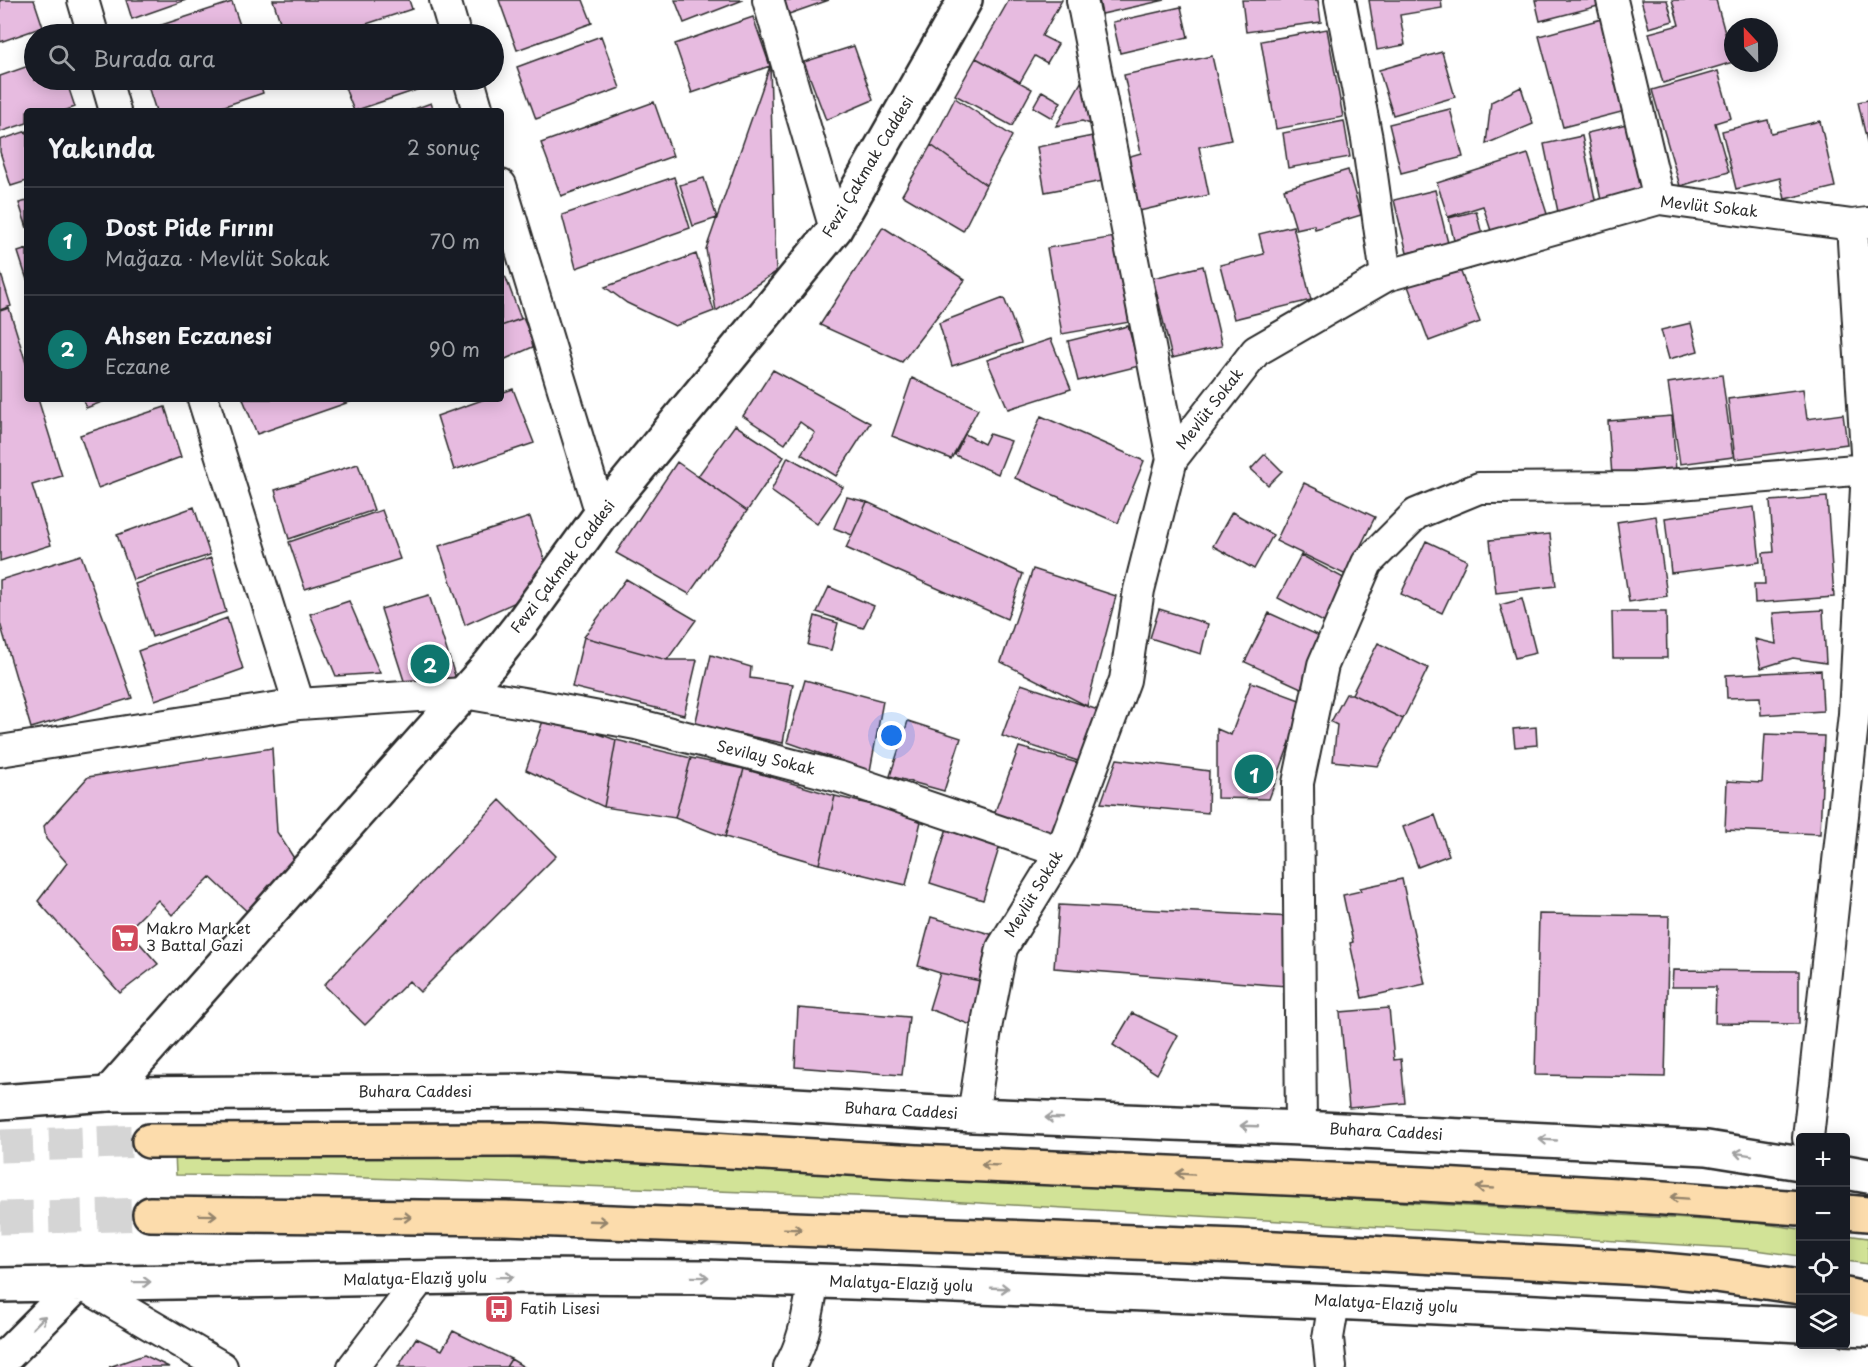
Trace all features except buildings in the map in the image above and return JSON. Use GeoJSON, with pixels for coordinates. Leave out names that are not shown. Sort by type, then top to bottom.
{"type":"FeatureCollection","features":[{"type":"Feature","properties":{"kind":"highway"},"geometry":{"type":"LineString","coordinates":[[149,1142],[542,1140],[917,1162],[1491,1188],[1796,1208]]}},
{"type":"Feature","properties":{"kind":"highway"},"geometry":{"type":"LineString","coordinates":[[1850,1212],[1868,1214]]}},
{"type":"Feature","properties":{"kind":"highway"},"geometry":{"type":"LineString","coordinates":[[150,1214],[506,1218],[1238,1246],[1641,1268],[1716,1275],[1796,1286]]}},
{"type":"Feature","properties":{"kind":"highway"},"geometry":{"type":"LineString","coordinates":[[1850,1296],[1868,1300]]}},
{"type":"Feature","properties":{"kind":"main road","name":"Fevzi Çakmak Caddesi"},"geometry":{"type":"LineString","coordinates":[[108,1094],[464,693],[522,623],[601,514],[835,229],[965,0]]}},
{"type":"Feature","properties":{"kind":"main road","name":"Buhara Caddesi"},"geometry":{"type":"LineString","coordinates":[[0,1102],[108,1094],[547,1091],[973,1115],[1707,1148],[1796,1161]]}},
{"type":"Feature","properties":{"kind":"main road"},"geometry":{"type":"LineString","coordinates":[[1850,1173],[1868,1176]]}},
{"type":"Feature","properties":{"kind":"main road","name":"Malatya-Elazığ yolu"},"geometry":{"type":"LineString","coordinates":[[0,1285],[421,1278],[705,1277],[1334,1302],[1796,1325]]}},
{"type":"Feature","properties":{"kind":"main road"},"geometry":{"type":"LineString","coordinates":[[0,1362],[79,1283]]}},
{"type":"Feature","properties":{"kind":"main road"},"geometry":{"type":"LineString","coordinates":[[1850,1328],[1868,1329]]}},
{"type":"Feature","properties":{"kind":"street"},"geometry":{"type":"LineString","coordinates":[[83,0],[90,24]]}},
{"type":"Feature","properties":{"kind":"street"},"geometry":{"type":"LineString","coordinates":[[445,0],[452,24]]}},
{"type":"Feature","properties":{"kind":"street"},"geometry":{"type":"LineString","coordinates":[[768,0],[835,229]]}},
{"type":"Feature","properties":{"kind":"street"},"geometry":{"type":"LineString","coordinates":[[1082,0],[1172,459]]}},
{"type":"Feature","properties":{"kind":"street"},"geometry":{"type":"LineString","coordinates":[[1340,0],[1367,139],[1386,276]]}},
{"type":"Feature","properties":{"kind":"street"},"geometry":{"type":"LineString","coordinates":[[1612,0],[1659,199]]}},
{"type":"Feature","properties":{"kind":"street"},"geometry":{"type":"LineString","coordinates":[[109,90],[114,108]]}},
{"type":"Feature","properties":{"kind":"street"},"geometry":{"type":"LineString","coordinates":[[472,90],[477,108]]}},
{"type":"Feature","properties":{"kind":"street"},"geometry":{"type":"LineString","coordinates":[[504,195],[601,514]]}},
{"type":"Feature","properties":{"kind":"street","name":"Mevlüt Sokak"},"geometry":{"type":"LineString","coordinates":[[973,1115],[987,1023],[1002,948],[1061,852],[1125,680],[1139,590],[1172,459],[1256,351],[1386,276],[1659,199],[1860,224]]}},
{"type":"Feature","properties":{"kind":"street"},"geometry":{"type":"LineString","coordinates":[[1809,1133],[1861,714],[1867,469],[1860,224]]}},
{"type":"Feature","properties":{"kind":"street"},"geometry":{"type":"LineString","coordinates":[[204,402],[299,704]]}},
{"type":"Feature","properties":{"kind":"street"},"geometry":{"type":"LineString","coordinates":[[1301,1128],[1298,783],[1323,665],[1367,564],[1416,514],[1479,488],[1641,487],[1867,469]]}},
{"type":"Feature","properties":{"kind":"street","name":"Sevilay Sokak"},"geometry":{"type":"LineString","coordinates":[[0,751],[299,704],[464,693],[636,724],[840,777],[1061,852]]}},
{"type":"Feature","properties":{"kind":"street"},"geometry":{"type":"LineString","coordinates":[[353,1367],[421,1278]]}},
{"type":"Feature","properties":{"kind":"street"},"geometry":{"type":"LineString","coordinates":[[789,1367],[796,1357],[804,1330],[813,1281]]}},
{"type":"Feature","properties":{"kind":"street"},"geometry":{"type":"LineString","coordinates":[[79,1283],[222,1367]]}},
{"type":"Feature","properties":{"kind":"street"},"geometry":{"type":"LineString","coordinates":[[1331,1367],[1328,1338],[1334,1302]]}},
{"type":"Feature","properties":{"kind":"green space"},"geometry":{"type":"Polygon","coordinates":[[[175,1152],[393,1154],[887,1172],[1757,1223],[1796,1228],[1796,1255],[1749,1249],[881,1197],[313,1176],[176,1175],[175,1152]]]}},
{"type":"Feature","properties":{"kind":"green space"},"geometry":{"type":"Polygon","coordinates":[[[1850,1236],[1868,1238],[1868,1264],[1850,1262],[1850,1236]]]}},
{"type":"Feature","properties":{"kind":"tunnel"},"geometry":{"type":"LineString","coordinates":[[0,1146],[149,1141]]}},
{"type":"Feature","properties":{"kind":"tunnel"},"geometry":{"type":"LineString","coordinates":[[0,1218],[150,1214]]}},
{"type":"Feature","properties":{"kind":"place","name":"Ahsen Eczanesi"},"geometry":{"type":"Point","coordinates":[430,664]}},
{"type":"Feature","properties":{"kind":"place","name":"Dost Pide Fırını"},"geometry":{"type":"Point","coordinates":[1254,774]}},
{"type":"Feature","properties":{"kind":"place","name":"Makro Market 3 Battal Gazi"},"geometry":{"type":"Point","coordinates":[125,938]}},
{"type":"Feature","properties":{"kind":"place","name":"Fatih Lisesi"},"geometry":{"type":"Point","coordinates":[499,1309]}}]}
